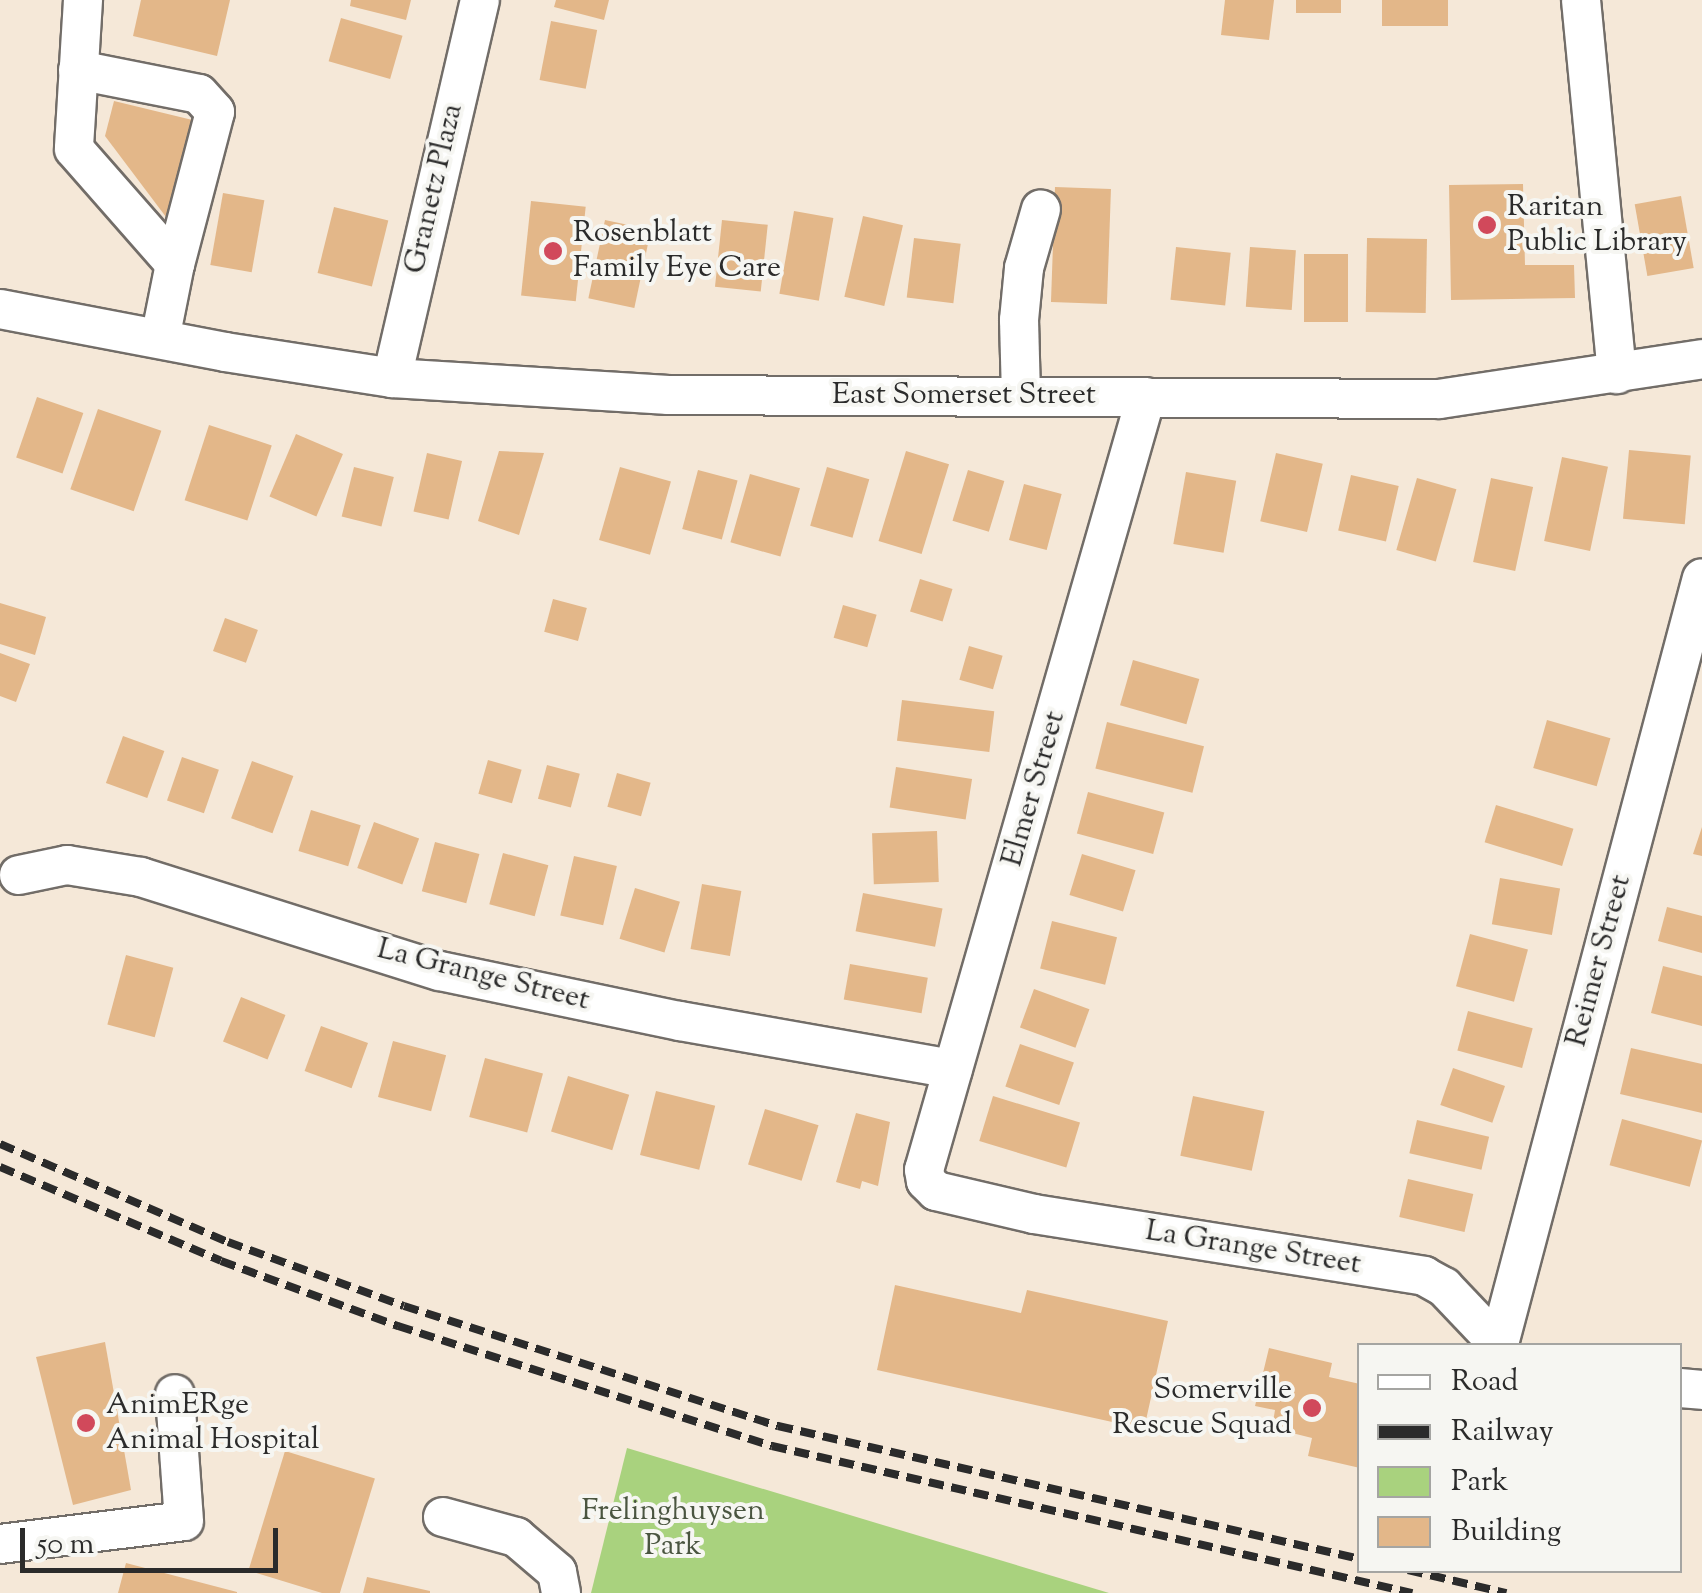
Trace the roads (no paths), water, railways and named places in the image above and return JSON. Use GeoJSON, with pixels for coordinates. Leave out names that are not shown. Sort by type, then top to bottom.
{"type":"FeatureCollection","features":[{"type":"Feature","properties":{"kind":"street"},"geometry":{"type":"LineString","coordinates":[[83,0],[74,148],[175,264]]}},
{"type":"Feature","properties":{"kind":"street","name":"Granetz Plaza"},"geometry":{"type":"LineString","coordinates":[[392,378],[480,0]]}},
{"type":"Feature","properties":{"kind":"street"},"geometry":{"type":"LineString","coordinates":[[1581,0],[1617,374]]}},
{"type":"Feature","properties":{"kind":"street"},"geometry":{"type":"LineString","coordinates":[[78,70],[199,94],[215,112],[175,264],[160,340]]}},
{"type":"Feature","properties":{"kind":"street"},"geometry":{"type":"LineString","coordinates":[[1021,396],[1018,320],[1024,268],[1041,208]]}},
{"type":"Feature","properties":{"kind":"street","name":"East Somerset Street"},"geometry":{"type":"LineString","coordinates":[[0,309],[225,352],[392,378],[668,395],[1440,399],[1702,359]]}},
{"type":"Feature","properties":{"kind":"street","name":"Elmer Street"},"geometry":{"type":"LineString","coordinates":[[926,1181],[924,1170],[1146,397]]}},
{"type":"Feature","properties":{"kind":"street","name":"Reimer Street"},"geometry":{"type":"LineString","coordinates":[[1501,1343],[1702,578]]}},
{"type":"Feature","properties":{"kind":"street","name":"La Grange Street"},"geometry":{"type":"LineString","coordinates":[[19,875],[67,865],[142,876],[440,972],[680,1021],[954,1068]]}},
{"type":"Feature","properties":{"kind":"street","name":"La Grange Street"},"geometry":{"type":"LineString","coordinates":[[926,1181],[936,1191],[1034,1214],[1424,1276],[1444,1288],[1498,1343]]}},
{"type":"Feature","properties":{"kind":"street"},"geometry":{"type":"LineString","coordinates":[[0,1544],[184,1520],[174,1394]]}},
{"type":"Feature","properties":{"kind":"street"},"geometry":{"type":"LineString","coordinates":[[442,1517],[516,1538],[556,1572],[561,1593]]}},
{"type":"Feature","properties":{"kind":"railway"},"geometry":{"type":"LineString","coordinates":[[0,1144],[228,1242],[404,1306],[778,1426],[1357,1558]]}},
{"type":"Feature","properties":{"kind":"railway"},"geometry":{"type":"LineString","coordinates":[[0,1167],[221,1261],[398,1326],[772,1446],[1412,1593]]}},
{"type":"Feature","properties":{"kind":"railway"},"geometry":{"type":"LineString","coordinates":[[1421,1573],[1506,1593]]}},
{"type":"Feature","properties":{"kind":"place","name":"Raritan Public Library"},"geometry":{"type":"Point","coordinates":[1487,225]}},
{"type":"Feature","properties":{"kind":"place","name":"Rosenblatt Family Eye Care"},"geometry":{"type":"Point","coordinates":[553,251]}},
{"type":"Feature","properties":{"kind":"place","name":"Somerville Rescue Squad"},"geometry":{"type":"Point","coordinates":[1312,1408]}},
{"type":"Feature","properties":{"kind":"place","name":"AnimERge Animal Hospital"},"geometry":{"type":"Point","coordinates":[86,1423]}},
{"type":"Feature","properties":{"kind":"park label","name":"Frelinghuysen Park"},"geometry":{"type":"Point","coordinates":[673,1529]}}]}
